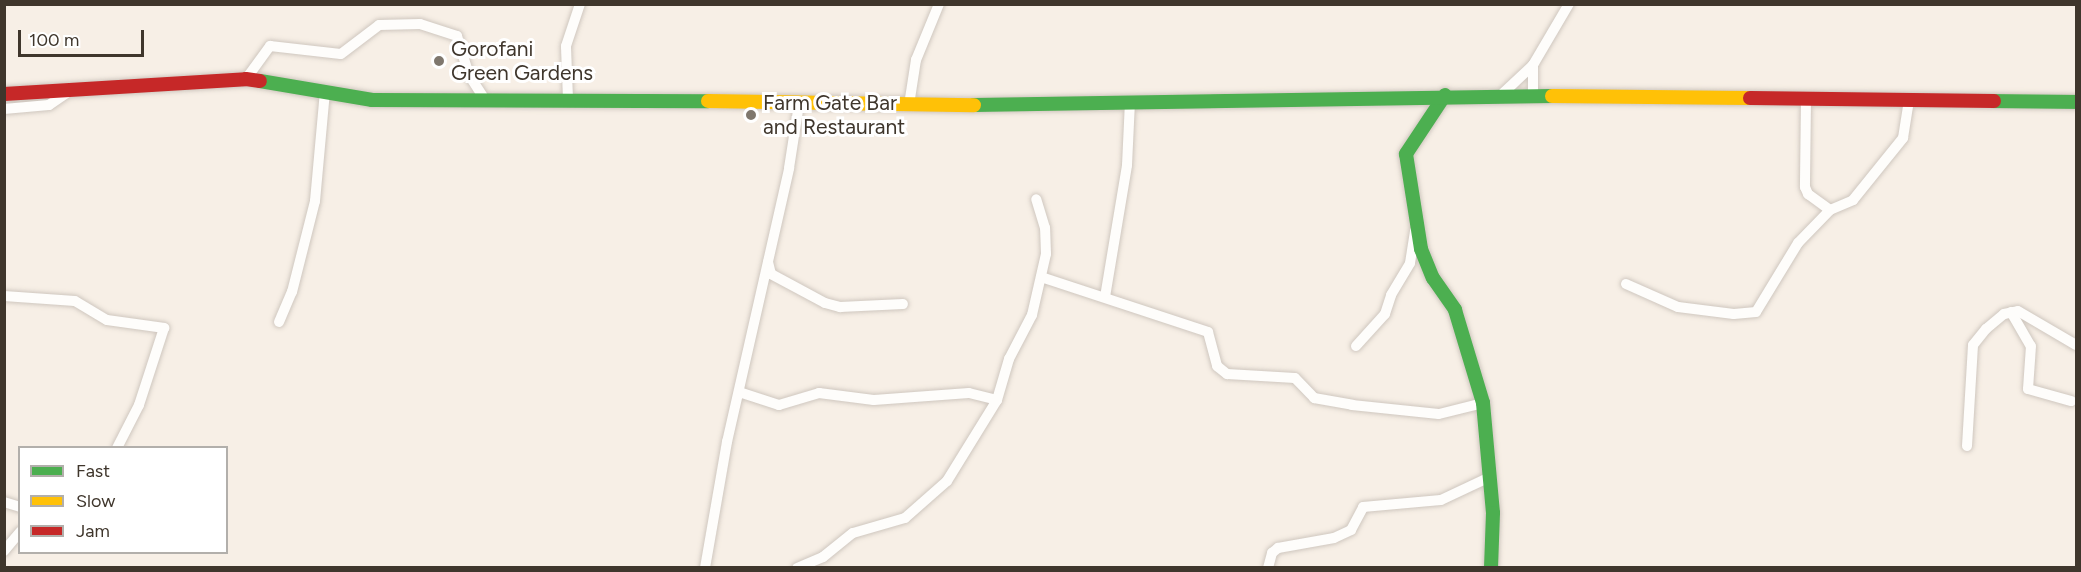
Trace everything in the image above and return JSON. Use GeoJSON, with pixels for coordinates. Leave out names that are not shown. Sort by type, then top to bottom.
{"type":"FeatureCollection","features":[{"type":"Feature","properties":{"kind":"street"},"geometry":{"type":"LineString","coordinates":[[568,99],[566,46],[579,4]]}},
{"type":"Feature","properties":{"kind":"street"},"geometry":{"type":"LineString","coordinates":[[909,105],[916,60],[939,4]]}},
{"type":"Feature","properties":{"kind":"street"},"geometry":{"type":"LineString","coordinates":[[1499,97],[1533,65],[1569,4]]}},
{"type":"Feature","properties":{"kind":"street"},"geometry":{"type":"LineString","coordinates":[[246,79],[270,46],[340,54],[379,25],[420,24],[457,36],[470,75],[486,101]]}},
{"type":"Feature","properties":{"kind":"street"},"geometry":{"type":"LineString","coordinates":[[1533,65],[1533,95]]}},
{"type":"Feature","properties":{"kind":"street"},"geometry":{"type":"LineString","coordinates":[[4,94],[67,93],[246,79],[372,100],[568,99],[909,105],[1533,95],[2076,102]]}},
{"type":"Feature","properties":{"kind":"street"},"geometry":{"type":"LineString","coordinates":[[279,322],[292,292],[315,201],[325,92]]}},
{"type":"Feature","properties":{"kind":"street"},"geometry":{"type":"LineString","coordinates":[[4,109],[49,105],[67,93]]}},
{"type":"Feature","properties":{"kind":"street"},"geometry":{"type":"LineString","coordinates":[[1445,95],[1406,154],[1416,227],[1433,278],[1455,310],[1483,403],[1490,477],[1491,567]]}},
{"type":"Feature","properties":{"kind":"street"},"geometry":{"type":"LineString","coordinates":[[1806,100],[1805,187],[1808,194],[1830,210]]}},
{"type":"Feature","properties":{"kind":"street"},"geometry":{"type":"LineString","coordinates":[[1626,284],[1668,305],[1751,315],[1798,243],[1830,210],[1852,200],[1903,138],[1909,100]]}},
{"type":"Feature","properties":{"kind":"street"},"geometry":{"type":"LineString","coordinates":[[1105,297],[1127,165],[1130,102]]}},
{"type":"Feature","properties":{"kind":"street"},"geometry":{"type":"LineString","coordinates":[[705,567],[799,104]]}},
{"type":"Feature","properties":{"kind":"street"},"geometry":{"type":"LineString","coordinates":[[797,567],[823,557],[853,533],[913,514],[947,481],[998,400],[1009,359],[1032,315],[1046,254],[1045,228],[1036,199]]}},
{"type":"Feature","properties":{"kind":"street"},"geometry":{"type":"LineString","coordinates":[[1356,346],[1385,314],[1391,295],[1410,263],[1416,227]]}},
{"type":"Feature","properties":{"kind":"street"},"geometry":{"type":"LineString","coordinates":[[768,261],[771,274],[825,303],[840,307],[903,304]]}},
{"type":"Feature","properties":{"kind":"street"},"geometry":{"type":"LineString","coordinates":[[1041,277],[1208,332],[1217,366],[1227,374],[1295,378],[1314,398],[1352,405],[1439,414],[1483,403]]}},
{"type":"Feature","properties":{"kind":"street"},"geometry":{"type":"LineString","coordinates":[[4,296],[75,301],[107,320],[164,328],[139,405],[118,446]]}},
{"type":"Feature","properties":{"kind":"street"},"geometry":{"type":"LineString","coordinates":[[1967,446],[1973,345],[1986,329],[2011,312],[2026,314],[2076,345]]}},
{"type":"Feature","properties":{"kind":"street"},"geometry":{"type":"LineString","coordinates":[[2011,312],[2031,346],[2028,389],[2071,401]]}},
{"type":"Feature","properties":{"kind":"street"},"geometry":{"type":"LineString","coordinates":[[739,392],[779,405],[819,393],[874,400],[969,393],[998,400]]}},
{"type":"Feature","properties":{"kind":"street"},"geometry":{"type":"LineString","coordinates":[[1268,567],[1272,553],[1278,548],[1334,538],[1351,530],[1362,507],[1441,500],[1490,477]]}},
{"type":"Feature","properties":{"kind":"street"},"geometry":{"type":"LineString","coordinates":[[4,551],[18,534]]}},
{"type":"Feature","properties":{"kind":"traffic: fast"},"geometry":{"type":"LineString","coordinates":[[260,81],[372,100],[708,101]]}},
{"type":"Feature","properties":{"kind":"traffic: fast"},"geometry":{"type":"LineString","coordinates":[[1445,95],[1406,154],[1421,249],[1433,278],[1455,310],[1483,403],[1493,513],[1491,568]]}},
{"type":"Feature","properties":{"kind":"traffic: fast"},"geometry":{"type":"LineString","coordinates":[[974,105],[1552,96]]}},
{"type":"Feature","properties":{"kind":"traffic: fast"},"geometry":{"type":"LineString","coordinates":[[1994,101],[2076,102]]}},
{"type":"Feature","properties":{"kind":"traffic: slow"},"geometry":{"type":"LineString","coordinates":[[1552,96],[1750,98]]}},
{"type":"Feature","properties":{"kind":"traffic: slow"},"geometry":{"type":"LineString","coordinates":[[708,101],[974,105]]}},
{"type":"Feature","properties":{"kind":"traffic: jam"},"geometry":{"type":"LineString","coordinates":[[4,94],[246,79],[260,81]]}},
{"type":"Feature","properties":{"kind":"traffic: jam"},"geometry":{"type":"LineString","coordinates":[[1750,98],[1994,101]]}},
{"type":"Feature","properties":{"kind":"place","name":"Gorofani Green Gardens"},"geometry":{"type":"Point","coordinates":[439,61]}},
{"type":"Feature","properties":{"kind":"place","name":"Farm Gate Bar and Restaurant"},"geometry":{"type":"Point","coordinates":[751,115]}}]}
